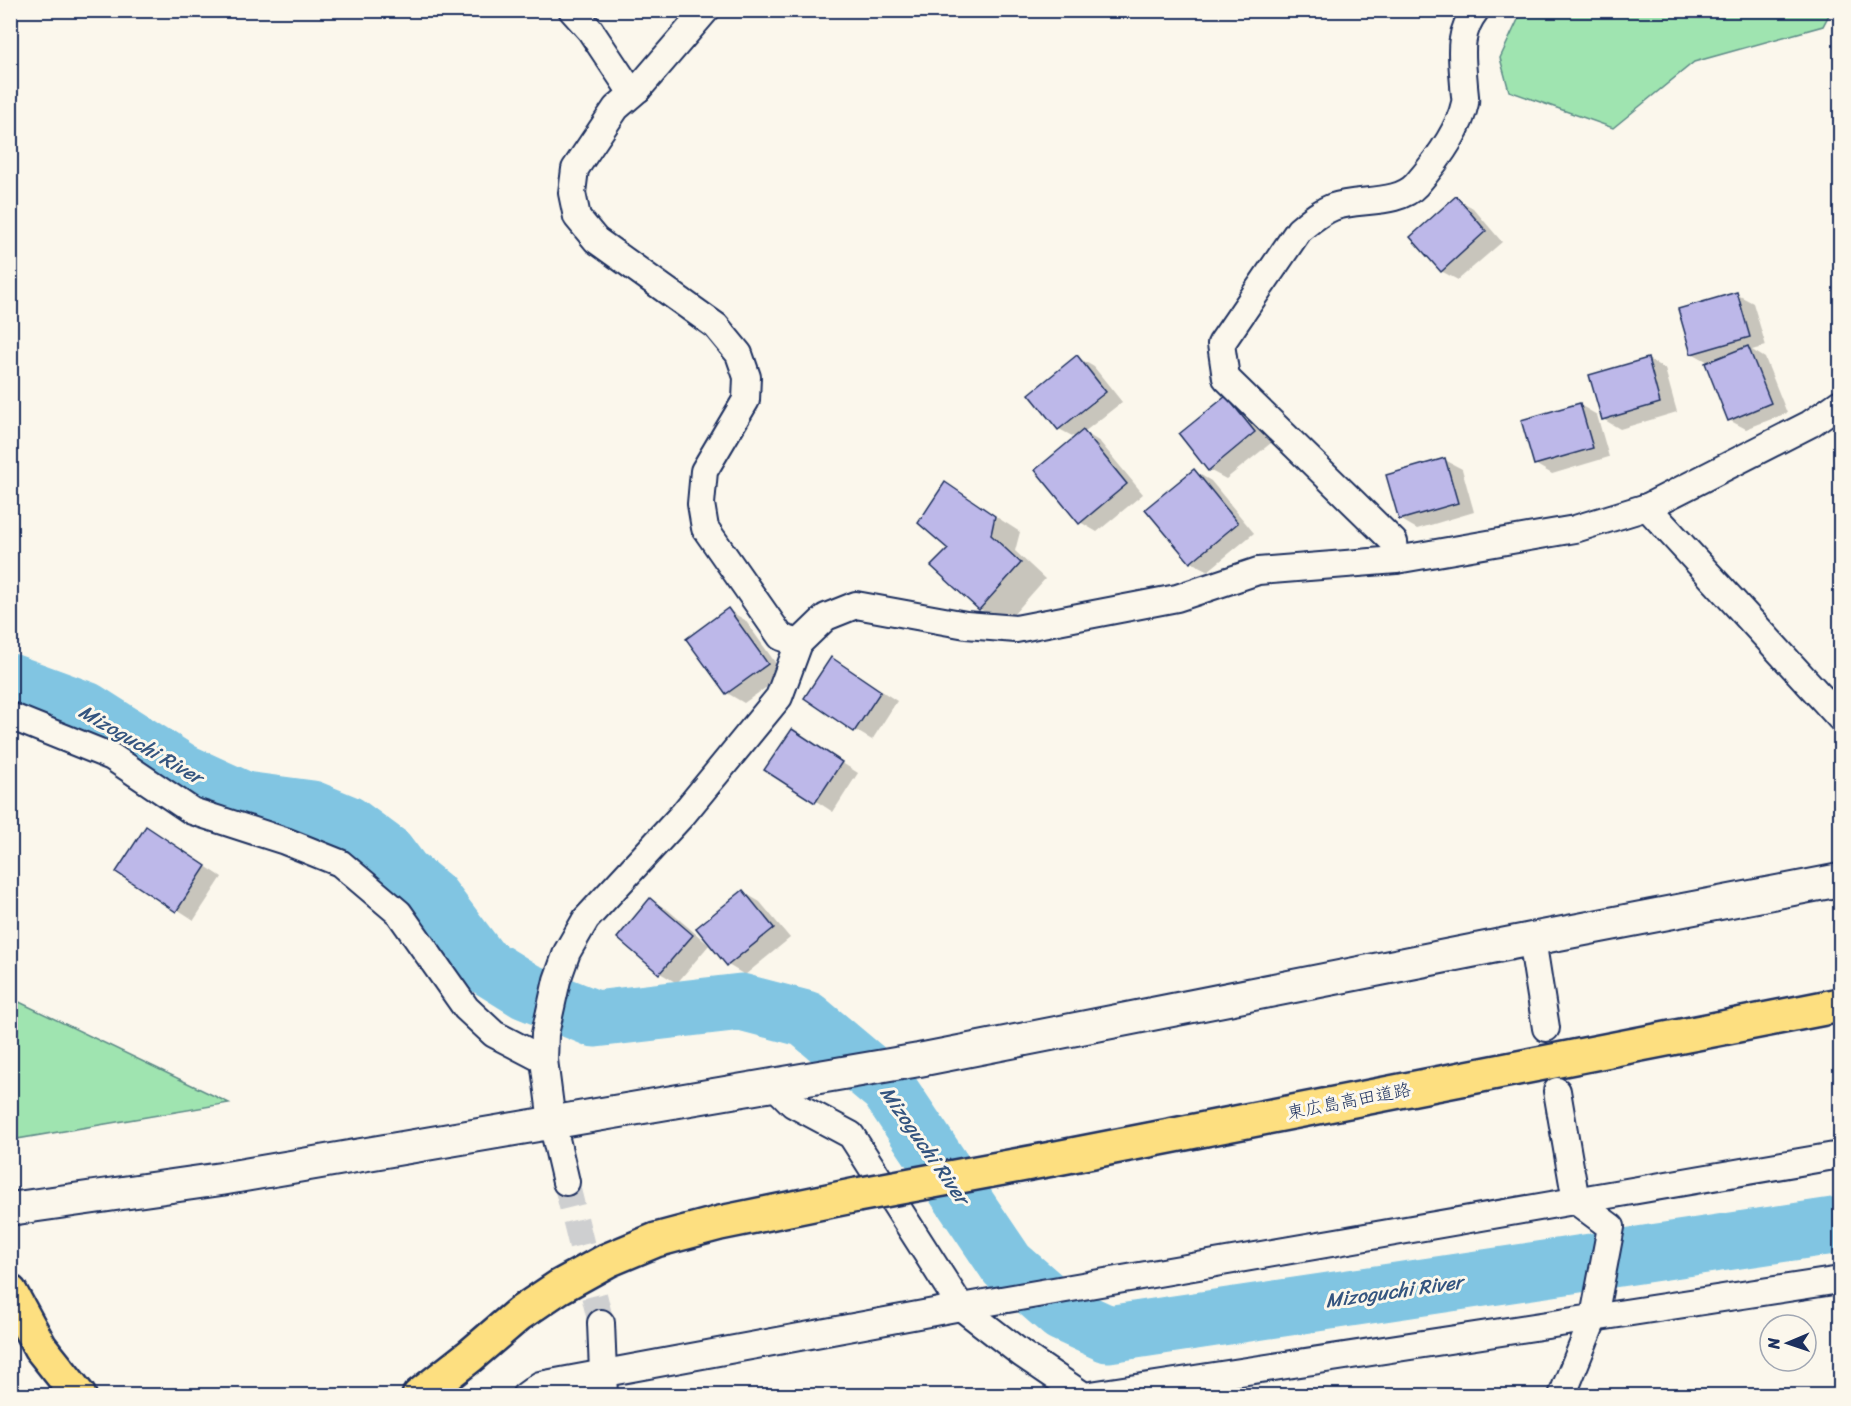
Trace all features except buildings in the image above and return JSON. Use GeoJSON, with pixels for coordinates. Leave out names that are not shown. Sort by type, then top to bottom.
{"type":"FeatureCollection","features":[{"type":"Feature","properties":{"kind":"highway","name":"東広島高田道路"},"geometry":{"type":"LineString","coordinates":[[419,1395],[519,1314],[559,1287],[608,1260],[656,1240],[720,1223],[857,1195],[1840,1005]]}},
{"type":"Feature","properties":{"kind":"highway"},"geometry":{"type":"LineString","coordinates":[[10,1292],[39,1347],[79,1395]]}},
{"type":"Feature","properties":{"kind":"street"},"geometry":{"type":"LineString","coordinates":[[572,10],[590,30],[628,87],[638,89]]}},
{"type":"Feature","properties":{"kind":"street"},"geometry":{"type":"LineString","coordinates":[[706,10],[638,89],[616,108],[576,169],[572,193],[577,217],[596,240],[716,326],[739,354],[747,377],[746,400],[705,471],[701,504],[705,528],[781,636],[799,643]]}},
{"type":"Feature","properties":{"kind":"street"},"geometry":{"type":"LineString","coordinates":[[1396,560],[1394,542],[1226,378],[1221,344],[1299,230],[1314,217],[1334,207],[1398,197],[1414,187],[1455,133],[1465,102],[1461,40],[1476,10]]}},
{"type":"Feature","properties":{"kind":"street"},"geometry":{"type":"LineString","coordinates":[[566,1182],[552,1122],[544,1060],[545,1034],[557,980],[567,952],[586,919],[684,813],[779,697],[799,643],[826,617],[856,605],[966,625],[1016,629],[1176,598],[1258,571],[1396,560],[1575,528],[1647,507],[1810,424],[1840,403]]}},
{"type":"Feature","properties":{"kind":"street"},"geometry":{"type":"LineString","coordinates":[[1647,507],[1840,718]]}},
{"type":"Feature","properties":{"kind":"street"},"geometry":{"type":"LineString","coordinates":[[10,716],[112,757],[192,811],[285,841],[340,863],[399,913],[466,1008],[494,1034],[544,1060]]}},
{"type":"Feature","properties":{"kind":"street"},"geometry":{"type":"LineString","coordinates":[[10,1209],[221,1179],[919,1060],[1840,880]]}},
{"type":"Feature","properties":{"kind":"street"},"geometry":{"type":"LineString","coordinates":[[1532,939],[1546,1028]]}},
{"type":"Feature","properties":{"kind":"street"},"geometry":{"type":"LineString","coordinates":[[773,1084],[793,1104],[851,1135],[961,1307],[1022,1354],[1084,1395],[1840,1280]]}},
{"type":"Feature","properties":{"kind":"street"},"geometry":{"type":"LineString","coordinates":[[1557,1091],[1576,1201],[1611,1227],[1594,1317],[1562,1395]]}},
{"type":"Feature","properties":{"kind":"street"},"geometry":{"type":"LineString","coordinates":[[525,1395],[540,1385],[604,1385],[961,1307],[1840,1155]]}},
{"type":"Feature","properties":{"kind":"street"},"geometry":{"type":"LineString","coordinates":[[600,1323],[604,1385]]}},
{"type":"Feature","properties":{"kind":"green space"},"geometry":{"type":"Polygon","coordinates":[[[1522,10],[1831,11],[1823,26],[1694,62],[1613,128],[1509,91],[1500,58],[1522,10]]]}},
{"type":"Feature","properties":{"kind":"green space"},"geometry":{"type":"Polygon","coordinates":[[[11,998],[229,1103],[11,1140],[11,998]]]}},
{"type":"Feature","properties":{"kind":"waterway","name":"Mizoguchi River"},"geometry":{"type":"LineString","coordinates":[[10,682],[86,710],[183,772],[244,800],[312,809],[346,823],[388,854],[403,874],[431,897],[481,963],[526,991],[595,1019],[741,1002],[806,1019],[888,1088],[1007,1265],[1062,1313],[1108,1334],[1840,1225]]}},
{"type":"Feature","properties":{"kind":"tunnel"},"geometry":{"type":"LineString","coordinates":[[566,1182],[601,1323]]}}]}
